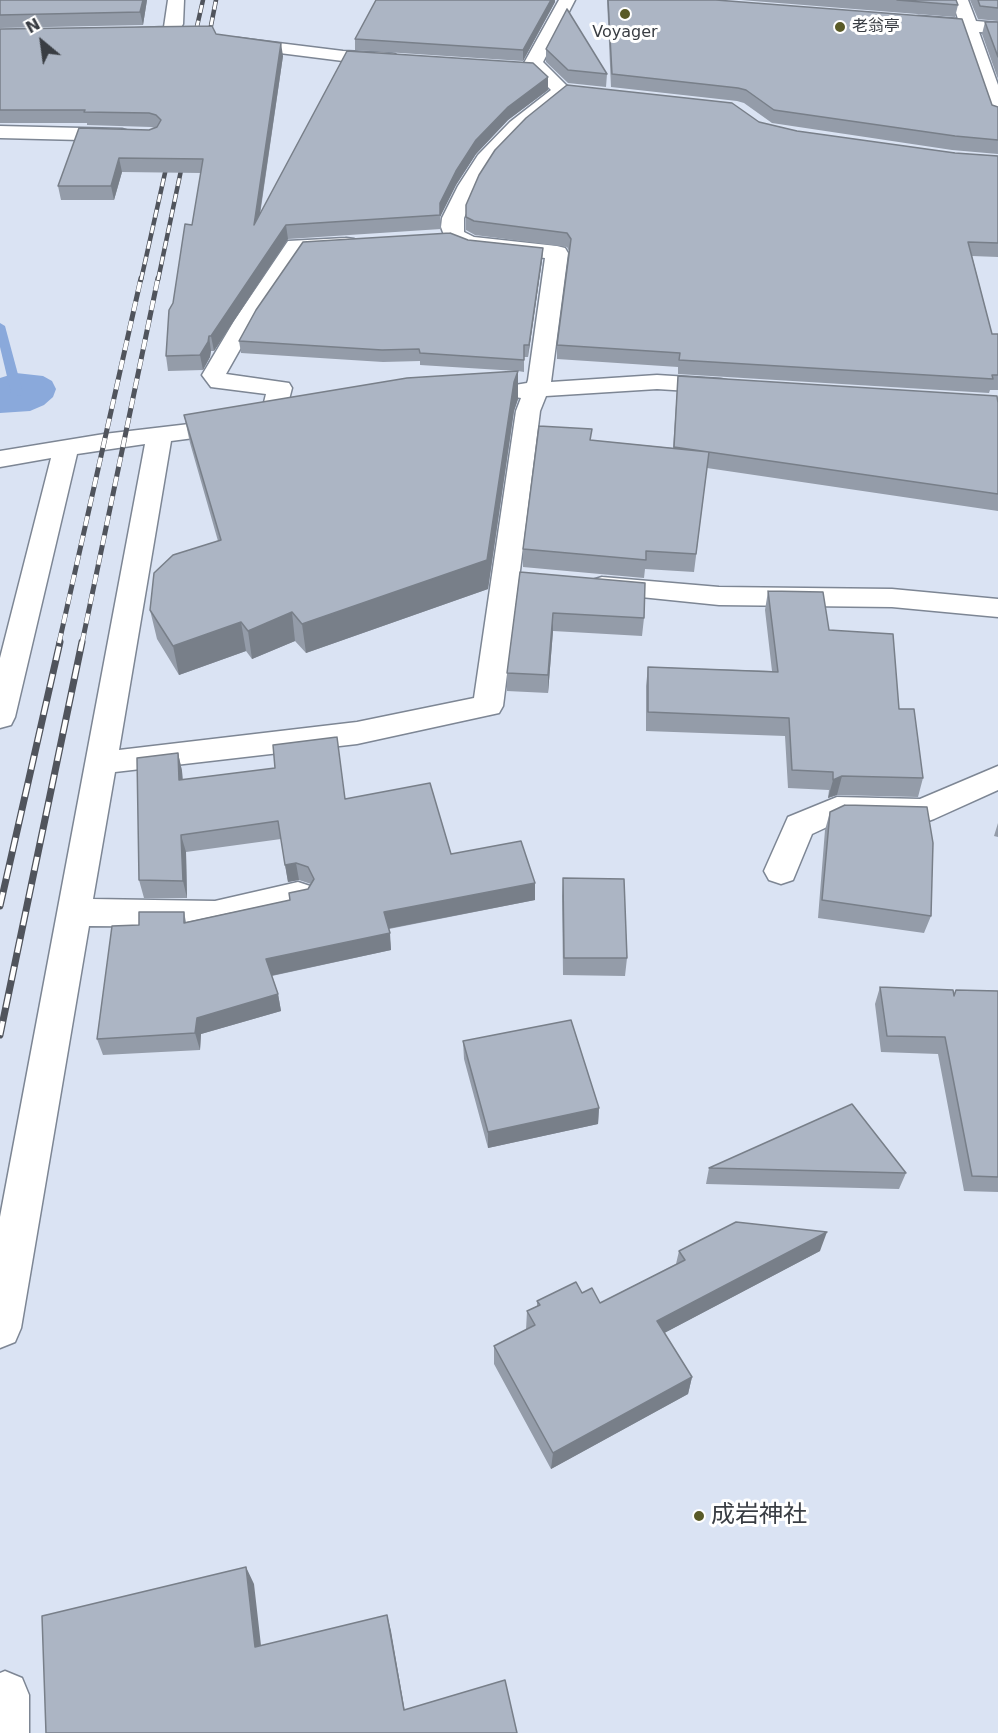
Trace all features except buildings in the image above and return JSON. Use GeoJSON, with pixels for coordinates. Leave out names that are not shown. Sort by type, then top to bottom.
{"type":"FeatureCollection","features":[{"type":"Feature","properties":{"kind":"street"},"geometry":{"type":"LineString","coordinates":[[113,33],[170,33],[174,24],[176,0]]}},
{"type":"Feature","properties":{"kind":"street"},"geometry":{"type":"LineString","coordinates":[[100,763],[357,733],[488,706],[518,578],[505,567],[528,411],[540,380],[557,253],[468,243],[456,235],[452,227],[453,218],[468,186],[485,159],[517,126],[569,90],[538,69],[533,63],[567,0]]}},
{"type":"Feature","properties":{"kind":"street"},"geometry":{"type":"LineString","coordinates":[[960,0],[998,113]]}},
{"type":"Feature","properties":{"kind":"street"},"geometry":{"type":"LineString","coordinates":[[904,20],[998,28]]}},
{"type":"Feature","properties":{"kind":"street"},"geometry":{"type":"LineString","coordinates":[[224,41],[344,56],[410,60]]}},
{"type":"Feature","properties":{"kind":"street"},"geometry":{"type":"LineString","coordinates":[[517,67],[538,69]]}},
{"type":"Feature","properties":{"kind":"street"},"geometry":{"type":"LineString","coordinates":[[0,132],[140,135]]}},
{"type":"Feature","properties":{"kind":"street"},"geometry":{"type":"LineString","coordinates":[[430,239],[456,235]]}},
{"type":"Feature","properties":{"kind":"street"},"geometry":{"type":"LineString","coordinates":[[0,459],[284,417],[280,388],[220,382],[214,375],[245,321],[296,246],[363,243]]}},
{"type":"Feature","properties":{"kind":"street"},"geometry":{"type":"LineString","coordinates":[[489,393],[657,382],[740,387]]}},
{"type":"Feature","properties":{"kind":"street"},"geometry":{"type":"LineString","coordinates":[[0,1328],[159,436]]}},
{"type":"Feature","properties":{"kind":"street"},"geometry":{"type":"LineString","coordinates":[[0,717],[66,448]]}},
{"type":"Feature","properties":{"kind":"street"},"geometry":{"type":"LineString","coordinates":[[578,584],[719,596],[892,598],[998,608]]}},
{"type":"Feature","properties":{"kind":"street"},"geometry":{"type":"LineString","coordinates":[[781,871],[799,826],[837,809],[923,811],[998,777]]}},
{"type":"Feature","properties":{"kind":"street"},"geometry":{"type":"LineString","coordinates":[[74,912],[215,914],[298,895]]}},
{"type":"Feature","properties":{"kind":"water"},"geometry":{"type":"Polygon","coordinates":[[[16,373],[43,376],[52,381],[56,389],[53,397],[44,405],[30,411],[0,413],[0,378],[16,373]]]}},
{"type":"Feature","properties":{"kind":"waterway"},"geometry":{"type":"LineString","coordinates":[[0,326],[17,393]]}},
{"type":"Feature","properties":{"kind":"railway"},"geometry":{"type":"LineString","coordinates":[[193,44],[203,0]]}},
{"type":"Feature","properties":{"kind":"railway"},"geometry":{"type":"LineString","coordinates":[[208,41],[216,0]]}},
{"type":"Feature","properties":{"kind":"railway"},"geometry":{"type":"LineString","coordinates":[[141,280],[169,155]]}},
{"type":"Feature","properties":{"kind":"railway"},"geometry":{"type":"LineString","coordinates":[[158,280],[184,156]]}},
{"type":"Feature","properties":{"kind":"railway"},"geometry":{"type":"LineString","coordinates":[[59,643],[141,278]]}},
{"type":"Feature","properties":{"kind":"railway"},"geometry":{"type":"LineString","coordinates":[[82,643],[158,278]]}},
{"type":"Feature","properties":{"kind":"railway"},"geometry":{"type":"LineString","coordinates":[[0,906],[60,642]]}},
{"type":"Feature","properties":{"kind":"railway"},"geometry":{"type":"LineString","coordinates":[[0,1035],[82,642]]}},
{"type":"Feature","properties":{"kind":"place","name":"Voyager"},"geometry":{"type":"Point","coordinates":[625,14]}},
{"type":"Feature","properties":{"kind":"place","name":"老翁亭"},"geometry":{"type":"Point","coordinates":[840,27]}},
{"type":"Feature","properties":{"kind":"place","name":"成岩神社"},"geometry":{"type":"Point","coordinates":[699,1516]}}]}
